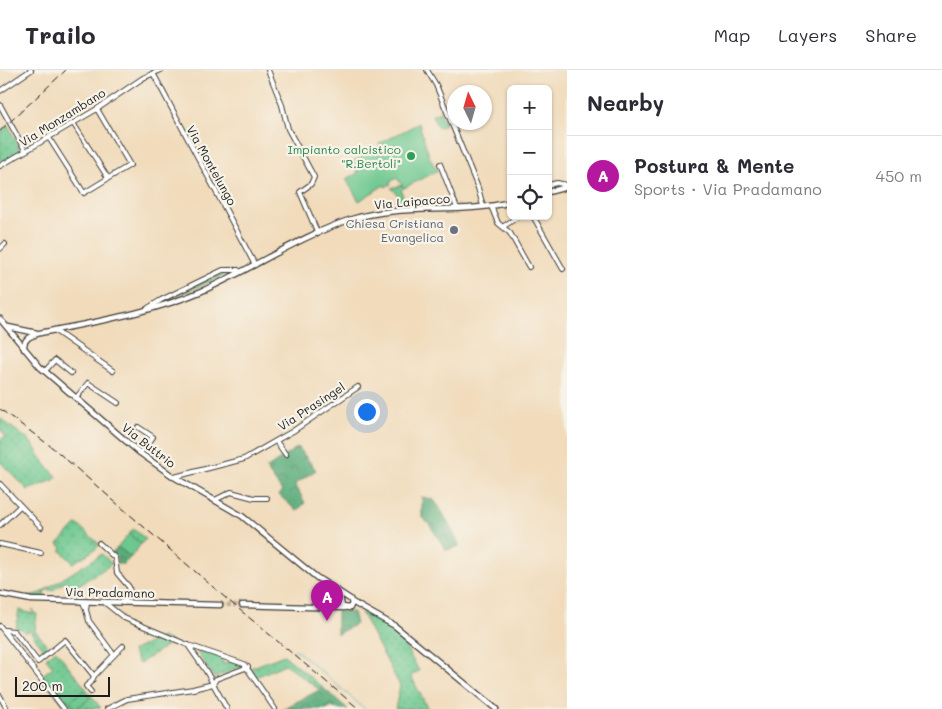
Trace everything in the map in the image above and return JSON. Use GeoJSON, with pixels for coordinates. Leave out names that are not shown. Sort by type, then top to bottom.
{"type":"FeatureCollection","features":[{"type":"Feature","properties":{"kind":"street"},"geometry":{"type":"LineString","coordinates":[[0,91],[31,70]]}},
{"type":"Feature","properties":{"kind":"street","name":"Via Monzambano"},"geometry":{"type":"LineString","coordinates":[[0,166],[160,70]]}},
{"type":"Feature","properties":{"kind":"street"},"geometry":{"type":"LineString","coordinates":[[268,70],[282,105],[288,129],[314,177],[311,184],[300,192],[318,234]]}},
{"type":"Feature","properties":{"kind":"street"},"geometry":{"type":"LineString","coordinates":[[427,70],[436,84],[478,188],[483,206]]}},
{"type":"Feature","properties":{"kind":"street","name":"Via Montelungo"},"geometry":{"type":"LineString","coordinates":[[153,73],[255,265]]}},
{"type":"Feature","properties":{"kind":"street"},"geometry":{"type":"LineString","coordinates":[[0,105],[25,150]]}},
{"type":"Feature","properties":{"kind":"street"},"geometry":{"type":"LineString","coordinates":[[49,138],[84,194],[130,164],[97,109]]}},
{"type":"Feature","properties":{"kind":"street"},"geometry":{"type":"LineString","coordinates":[[73,123],[108,178]]}},
{"type":"Feature","properties":{"kind":"street"},"geometry":{"type":"LineString","coordinates":[[440,164],[457,208]]}},
{"type":"Feature","properties":{"kind":"street"},"geometry":{"type":"LineString","coordinates":[[552,184],[556,183],[567,186]]}},
{"type":"Feature","properties":{"kind":"street"},"geometry":{"type":"LineString","coordinates":[[552,191],[567,186]]}},
{"type":"Feature","properties":{"kind":"street","name":"Via Laipacco"},"geometry":{"type":"LineString","coordinates":[[22,337],[147,310],[186,298],[343,222],[367,215],[491,206],[507,203]]}},
{"type":"Feature","properties":{"kind":"street"},"geometry":{"type":"LineString","coordinates":[[491,206],[498,222],[510,233],[529,267]]}},
{"type":"Feature","properties":{"kind":"street"},"geometry":{"type":"LineString","coordinates":[[504,226],[513,220]]}},
{"type":"Feature","properties":{"kind":"street"},"geometry":{"type":"LineString","coordinates":[[535,220],[563,269]]}},
{"type":"Feature","properties":{"kind":"street"},"geometry":{"type":"LineString","coordinates":[[0,249],[5,244]]}},
{"type":"Feature","properties":{"kind":"street","name":"Via Laipacco"},"geometry":{"type":"LineString","coordinates":[[147,310],[161,300],[223,270],[238,270],[240,272]]}},
{"type":"Feature","properties":{"kind":"street","name":"Via Buttrio"},"geometry":{"type":"LineString","coordinates":[[0,319],[6,326],[22,337],[24,349],[45,371],[140,453],[174,477],[242,516],[316,577],[365,610],[395,626],[496,709]]}},
{"type":"Feature","properties":{"kind":"street"},"geometry":{"type":"LineString","coordinates":[[6,326],[22,337]]}},
{"type":"Feature","properties":{"kind":"street"},"geometry":{"type":"LineString","coordinates":[[54,330],[113,371]]}},
{"type":"Feature","properties":{"kind":"street"},"geometry":{"type":"LineString","coordinates":[[45,371],[55,360],[71,373]]}},
{"type":"Feature","properties":{"kind":"street"},"geometry":{"type":"LineString","coordinates":[[76,398],[88,383],[118,403]]}},
{"type":"Feature","properties":{"kind":"street","name":"Via Prasingel"},"geometry":{"type":"LineString","coordinates":[[174,477],[236,462],[276,441],[358,387]]}},
{"type":"Feature","properties":{"kind":"street"},"geometry":{"type":"LineString","coordinates":[[138,427],[153,437],[140,453]]}},
{"type":"Feature","properties":{"kind":"street","name":"Via Prasingel"},"geometry":{"type":"LineString","coordinates":[[276,441],[286,455]]}},
{"type":"Feature","properties":{"kind":"street"},"geometry":{"type":"LineString","coordinates":[[0,484],[41,527]]}},
{"type":"Feature","properties":{"kind":"street"},"geometry":{"type":"LineString","coordinates":[[215,500],[231,492],[254,498],[267,498]]}},
{"type":"Feature","properties":{"kind":"street"},"geometry":{"type":"LineString","coordinates":[[0,525],[20,506]]}},
{"type":"Feature","properties":{"kind":"street"},"geometry":{"type":"LineString","coordinates":[[100,543],[115,558],[117,572],[130,589],[123,602]]}},
{"type":"Feature","properties":{"kind":"street"},"geometry":{"type":"LineString","coordinates":[[0,544],[41,553]]}},
{"type":"Feature","properties":{"kind":"street"},"geometry":{"type":"LineString","coordinates":[[336,590],[341,602],[347,608]]}},
{"type":"Feature","properties":{"kind":"street","name":"Via Pradamano"},"geometry":{"type":"LineString","coordinates":[[0,594],[31,600],[220,604]]}},
{"type":"Feature","properties":{"kind":"street"},"geometry":{"type":"LineString","coordinates":[[329,608],[346,598]]}},
{"type":"Feature","properties":{"kind":"street"},"geometry":{"type":"LineString","coordinates":[[347,608],[351,601]]}},
{"type":"Feature","properties":{"kind":"street"},"geometry":{"type":"LineString","coordinates":[[85,602],[89,621],[114,655]]}},
{"type":"Feature","properties":{"kind":"street"},"geometry":{"type":"LineString","coordinates":[[104,602],[124,618],[188,645],[234,660],[248,667],[275,709]]}},
{"type":"Feature","properties":{"kind":"street"},"geometry":{"type":"LineString","coordinates":[[242,605],[347,608]]}},
{"type":"Feature","properties":{"kind":"street","name":"Via Buttrio"},"geometry":{"type":"LineString","coordinates":[[347,608],[365,610]]}},
{"type":"Feature","properties":{"kind":"street"},"geometry":{"type":"LineString","coordinates":[[0,626],[64,709]]}},
{"type":"Feature","properties":{"kind":"street"},"geometry":{"type":"LineString","coordinates":[[5,632],[19,636],[38,662],[66,640],[94,676]]}},
{"type":"Feature","properties":{"kind":"street"},"geometry":{"type":"LineString","coordinates":[[188,645],[227,709]]}},
{"type":"Feature","properties":{"kind":"street"},"geometry":{"type":"LineString","coordinates":[[91,692],[86,686],[123,646]]}},
{"type":"Feature","properties":{"kind":"street"},"geometry":{"type":"LineString","coordinates":[[107,709],[127,699],[213,684],[216,680],[248,667]]}},
{"type":"Feature","properties":{"kind":"street"},"geometry":{"type":"LineString","coordinates":[[0,696],[7,709]]}},
{"type":"Feature","properties":{"kind":"green space"},"geometry":{"type":"Polygon","coordinates":[[[440,112],[445,125],[438,128],[432,115],[440,112]]]}},
{"type":"Feature","properties":{"kind":"green space"},"geometry":{"type":"Polygon","coordinates":[[[419,123],[429,156],[437,171],[404,188],[397,178],[390,182],[391,184],[385,187],[384,185],[359,201],[346,179],[358,173],[352,162],[380,147],[379,144],[419,123]]]}},
{"type":"Feature","properties":{"kind":"green space"},"geometry":{"type":"Polygon","coordinates":[[[8,125],[21,151],[0,164],[0,133],[8,125]]]}},
{"type":"Feature","properties":{"kind":"green space"},"geometry":{"type":"Polygon","coordinates":[[[402,185],[404,188],[401,190],[407,209],[402,208],[396,192],[391,188],[402,185]]]}},
{"type":"Feature","properties":{"kind":"green space"},"geometry":{"type":"Polygon","coordinates":[[[224,271],[235,271],[160,303],[224,271]]]}},
{"type":"Feature","properties":{"kind":"green space"},"geometry":{"type":"Polygon","coordinates":[[[0,418],[31,442],[46,465],[57,476],[54,480],[28,490],[0,462],[0,440],[6,436],[0,429],[0,418]]]}},
{"type":"Feature","properties":{"kind":"green space"},"geometry":{"type":"Polygon","coordinates":[[[298,447],[316,470],[295,484],[305,503],[297,511],[279,495],[282,491],[266,469],[298,447]]]}},
{"type":"Feature","properties":{"kind":"green space"},"geometry":{"type":"Polygon","coordinates":[[[422,497],[433,499],[440,508],[460,546],[446,550],[429,524],[422,518],[422,497]]]}},
{"type":"Feature","properties":{"kind":"green space"},"geometry":{"type":"Polygon","coordinates":[[[77,524],[99,544],[96,549],[73,563],[60,550],[62,548],[58,544],[77,524]]]}},
{"type":"Feature","properties":{"kind":"green space"},"geometry":{"type":"Polygon","coordinates":[[[133,529],[146,539],[141,544],[129,534],[133,529]]]}},
{"type":"Feature","properties":{"kind":"green space"},"geometry":{"type":"Polygon","coordinates":[[[129,534],[141,544],[131,557],[118,547],[129,534]]]}},
{"type":"Feature","properties":{"kind":"green space"},"geometry":{"type":"Polygon","coordinates":[[[118,547],[131,557],[124,564],[117,564],[117,557],[112,553],[118,547]]]}},
{"type":"Feature","properties":{"kind":"green space"},"geometry":{"type":"Polygon","coordinates":[[[102,554],[112,564],[72,589],[66,581],[53,590],[45,590],[44,598],[26,597],[40,593],[102,554]]]}},
{"type":"Feature","properties":{"kind":"green space"},"geometry":{"type":"Polygon","coordinates":[[[33,609],[34,613],[37,614],[35,630],[50,649],[46,652],[29,630],[25,633],[21,629],[16,628],[19,610],[33,614],[33,609]]]}},
{"type":"Feature","properties":{"kind":"green space"},"geometry":{"type":"Polygon","coordinates":[[[337,611],[353,612],[356,624],[337,634],[337,611]]]}},
{"type":"Feature","properties":{"kind":"green space"},"geometry":{"type":"Polygon","coordinates":[[[361,612],[395,628],[419,671],[411,676],[428,709],[395,709],[400,686],[361,612]]]}},
{"type":"Feature","properties":{"kind":"green space"},"geometry":{"type":"Polygon","coordinates":[[[162,637],[172,642],[139,664],[132,651],[162,637]]]}},
{"type":"Feature","properties":{"kind":"green space"},"geometry":{"type":"Polygon","coordinates":[[[195,649],[223,657],[222,664],[234,661],[243,666],[214,678],[195,649]]]}},
{"type":"Feature","properties":{"kind":"green space"},"geometry":{"type":"Polygon","coordinates":[[[56,650],[101,708],[67,709],[41,676],[53,667],[46,658],[56,650]]]}},
{"type":"Feature","properties":{"kind":"green space"},"geometry":{"type":"Polygon","coordinates":[[[284,655],[323,688],[320,690],[285,664],[256,677],[250,668],[284,655]]]}},
{"type":"Feature","properties":{"kind":"green space"},"geometry":{"type":"Polygon","coordinates":[[[323,688],[348,709],[337,709],[332,706],[326,709],[283,709],[323,688]]]}},
{"type":"Feature","properties":{"kind":"green space"},"geometry":{"type":"Polygon","coordinates":[[[84,690],[90,698],[76,709],[70,701],[84,690]]]}},
{"type":"Feature","properties":{"kind":"waterway"},"geometry":{"type":"LineString","coordinates":[[294,650],[365,709]]}},
{"type":"Feature","properties":{"kind":"tunnel"},"geometry":{"type":"LineString","coordinates":[[220,605],[242,605]]}},
{"type":"Feature","properties":{"kind":"railway"},"geometry":{"type":"LineString","coordinates":[[0,131],[66,70]]}},
{"type":"Feature","properties":{"kind":"railway"},"geometry":{"type":"LineString","coordinates":[[0,409],[53,448],[228,600],[359,709]]}},
{"type":"Feature","properties":{"kind":"place","name":"Impianto calcistico \"R.Bertoli\""},"geometry":{"type":"Point","coordinates":[411,156]}},
{"type":"Feature","properties":{"kind":"place","name":"Chiesa Cristiana Evangelica"},"geometry":{"type":"Point","coordinates":[454,230]}},
{"type":"Feature","properties":{"kind":"place","name":"Postura & Mente"},"geometry":{"type":"Point","coordinates":[327,621]}}]}
